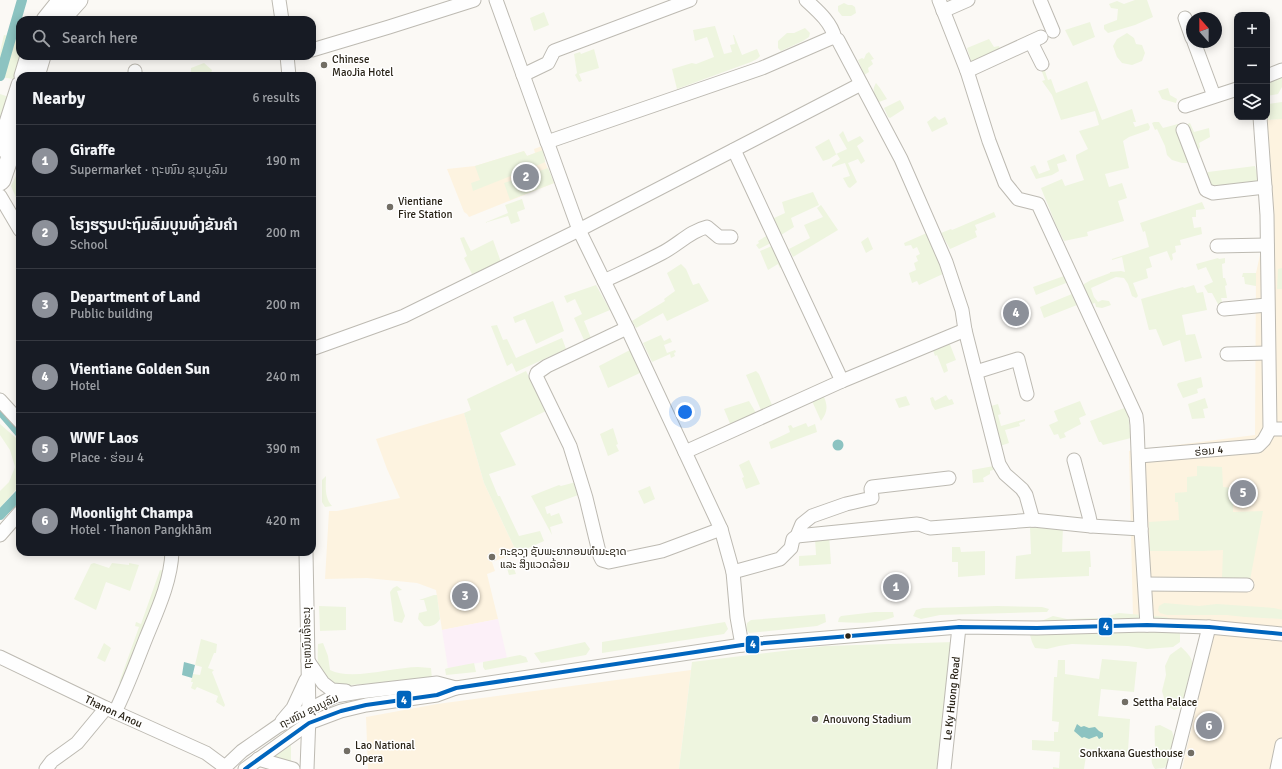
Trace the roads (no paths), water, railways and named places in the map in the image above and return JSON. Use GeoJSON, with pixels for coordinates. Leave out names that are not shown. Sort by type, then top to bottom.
{"type":"FeatureCollection","features":[{"type":"Feature","properties":{"kind":"main road"},"geometry":{"type":"LineString","coordinates":[[48,16],[61,0]]}},
{"type":"Feature","properties":{"kind":"main road"},"geometry":{"type":"LineString","coordinates":[[65,16],[79,0]]}},
{"type":"Feature","properties":{"kind":"main road"},"geometry":{"type":"LineString","coordinates":[[24,72],[28,60]]}},
{"type":"Feature","properties":{"kind":"main road"},"geometry":{"type":"LineString","coordinates":[[37,72],[41,60]]}},
{"type":"Feature","properties":{"kind":"main road"},"geometry":{"type":"LineString","coordinates":[[0,148],[16,98]]}},
{"type":"Feature","properties":{"kind":"main road"},"geometry":{"type":"LineString","coordinates":[[0,182],[16,142]]}},
{"type":"Feature","properties":{"kind":"street"},"geometry":{"type":"LineString","coordinates":[[279,0],[281,16]]}},
{"type":"Feature","properties":{"kind":"street"},"geometry":{"type":"LineString","coordinates":[[316,49],[474,0]]}},
{"type":"Feature","properties":{"kind":"street"},"geometry":{"type":"LineString","coordinates":[[496,0],[579,230],[721,529],[733,572],[737,617],[742,645]]}},
{"type":"Feature","properties":{"kind":"street"},"geometry":{"type":"LineString","coordinates":[[523,75],[548,63],[554,51],[690,0]]}},
{"type":"Feature","properties":{"kind":"street"},"geometry":{"type":"LineString","coordinates":[[806,0],[824,16],[833,30],[835,38],[838,40],[901,159],[946,262],[962,310],[965,330],[999,464],[1005,474],[1022,489],[1026,495],[1033,520]]}},
{"type":"Feature","properties":{"kind":"street"},"geometry":{"type":"LineString","coordinates":[[968,0],[941,5],[968,71],[989,141],[1005,183],[1018,200],[1038,204],[1136,416],[1147,625]]}},
{"type":"Feature","properties":{"kind":"street"},"geometry":{"type":"LineString","coordinates":[[1040,0],[1054,31]]}},
{"type":"Feature","properties":{"kind":"street"},"geometry":{"type":"LineString","coordinates":[[547,142],[762,68],[831,38],[835,38]]}},
{"type":"Feature","properties":{"kind":"street"},"geometry":{"type":"LineString","coordinates":[[968,71],[1036,39],[1042,64]]}},
{"type":"Feature","properties":{"kind":"street"},"geometry":{"type":"LineString","coordinates":[[1196,48],[1214,96]]}},
{"type":"Feature","properties":{"kind":"street"},"geometry":{"type":"LineString","coordinates":[[288,60],[288,72]]}},
{"type":"Feature","properties":{"kind":"street"},"geometry":{"type":"LineString","coordinates":[[1270,75],[1282,70]]}},
{"type":"Feature","properties":{"kind":"street"},"geometry":{"type":"LineString","coordinates":[[316,348],[404,316],[579,230],[861,84]]}},
{"type":"Feature","properties":{"kind":"street"},"geometry":{"type":"LineString","coordinates":[[1185,106],[1234,90]]}},
{"type":"Feature","properties":{"kind":"street"},"geometry":{"type":"LineString","coordinates":[[1260,120],[1267,214],[1268,353],[1276,429]]}},
{"type":"Feature","properties":{"kind":"street"},"geometry":{"type":"LineString","coordinates":[[1183,130],[1206,190],[1213,193],[1265,187]]}},
{"type":"Feature","properties":{"kind":"street"},"geometry":{"type":"LineString","coordinates":[[734,150],[842,381]]}},
{"type":"Feature","properties":{"kind":"street"},"geometry":{"type":"LineString","coordinates":[[0,196],[16,223]]}},
{"type":"Feature","properties":{"kind":"street"},"geometry":{"type":"LineString","coordinates":[[604,281],[663,252],[682,239],[703,228],[708,227],[719,237],[731,237]]}},
{"type":"Feature","properties":{"kind":"street"},"geometry":{"type":"LineString","coordinates":[[1217,246],[1267,245]]}},
{"type":"Feature","properties":{"kind":"street"},"geometry":{"type":"LineString","coordinates":[[1224,309],[1268,305]]}},
{"type":"Feature","properties":{"kind":"street"},"geometry":{"type":"LineString","coordinates":[[626,328],[547,366],[536,376],[570,446],[586,498],[600,556],[602,560],[609,562],[662,551],[721,529]]}},
{"type":"Feature","properties":{"kind":"street"},"geometry":{"type":"LineString","coordinates":[[685,452],[842,381],[965,330]]}},
{"type":"Feature","properties":{"kind":"street"},"geometry":{"type":"LineString","coordinates":[[1227,354],[1268,353]]}},
{"type":"Feature","properties":{"kind":"street"},"geometry":{"type":"LineString","coordinates":[[976,372],[1018,359],[1028,394]]}},
{"type":"Feature","properties":{"kind":"street"},"geometry":{"type":"LineString","coordinates":[[0,400],[16,418]]}},
{"type":"Feature","properties":{"kind":"street","name":"ຮ່ອມ 4"},"geometry":{"type":"LineString","coordinates":[[1139,456],[1190,453],[1258,446],[1276,429]]}},
{"type":"Feature","properties":{"kind":"street"},"geometry":{"type":"LineString","coordinates":[[1074,460],[1090,516],[1091,526]]}},
{"type":"Feature","properties":{"kind":"street"},"geometry":{"type":"LineString","coordinates":[[733,572],[780,559],[791,548],[793,539],[797,536],[802,524],[807,519],[846,504],[872,498],[871,489],[875,486],[949,478]]}},
{"type":"Feature","properties":{"kind":"street"},"geometry":{"type":"LineString","coordinates":[[0,535],[16,517]]}},
{"type":"Feature","properties":{"kind":"street"},"geometry":{"type":"LineString","coordinates":[[797,536],[917,524],[922,524],[926,528],[930,528],[1033,520],[1141,529]]}},
{"type":"Feature","properties":{"kind":"street"},"geometry":{"type":"LineString","coordinates":[[46,769],[52,762],[77,743],[123,695],[159,606],[170,572],[172,556]]}},
{"type":"Feature","properties":{"kind":"street","name":"ຖະຫນົນເຈົ້າອະນຸ"},"geometry":{"type":"LineString","coordinates":[[306,556],[309,723],[307,769]]}},
{"type":"Feature","properties":{"kind":"street"},"geometry":{"type":"LineString","coordinates":[[1145,584],[1247,584]]}},
{"type":"Feature","properties":{"kind":"street","name":"ຖະໜົນ ຂຸນບູລົມ"},"geometry":{"type":"LineString","coordinates":[[245,769],[309,723],[341,710],[437,695],[456,688],[742,645],[959,627],[1038,628],[1147,625],[1209,627],[1282,634]]}},
{"type":"Feature","properties":{"kind":"street","name":"Le Ky Huong Road"},"geometry":{"type":"LineString","coordinates":[[944,769],[959,627]]}},
{"type":"Feature","properties":{"kind":"street"},"geometry":{"type":"LineString","coordinates":[[1174,769],[1209,627]]}},
{"type":"Feature","properties":{"kind":"street","name":"Thanon Anou"},"geometry":{"type":"LineString","coordinates":[[0,657],[110,710],[206,753],[224,768]]}},
{"type":"Feature","properties":{"kind":"street"},"geometry":{"type":"LineString","coordinates":[[307,660],[323,683],[332,690],[359,692]]}},
{"type":"Feature","properties":{"kind":"street"},"geometry":{"type":"LineString","coordinates":[[278,726],[293,708],[308,676]]}},
{"type":"Feature","properties":{"kind":"street","name":"ຖະໜົນ ຂຸນບູລົມ"},"geometry":{"type":"LineString","coordinates":[[224,768],[242,751],[278,726],[335,696],[437,683],[456,688]]}},
{"type":"Feature","properties":{"kind":"street"},"geometry":{"type":"LineString","coordinates":[[1277,769],[1282,745]]}},
{"type":"Feature","properties":{"kind":"street"},"geometry":{"type":"LineString","coordinates":[[258,759],[293,769]]}},
{"type":"Feature","properties":{"kind":"water"},"geometry":{"type":"Polygon","coordinates":[[[836,440],[840,440],[842,441],[842,449],[836,450],[833,447],[833,443],[836,440]]]}},
{"type":"Feature","properties":{"kind":"water"},"geometry":{"type":"Polygon","coordinates":[[[184,662],[195,665],[192,678],[182,675],[184,662]]]}},
{"type":"Feature","properties":{"kind":"water"},"geometry":{"type":"Polygon","coordinates":[[[1077,724],[1081,727],[1095,727],[1103,733],[1103,737],[1099,739],[1097,736],[1089,739],[1084,737],[1082,738],[1074,731],[1077,724]]]}},
{"type":"Feature","properties":{"kind":"waterway"},"geometry":{"type":"LineString","coordinates":[[17,16],[22,0]]}},
{"type":"Feature","properties":{"kind":"waterway"},"geometry":{"type":"LineString","coordinates":[[0,76],[16,21]]}},
{"type":"Feature","properties":{"kind":"waterway"},"geometry":{"type":"LineString","coordinates":[[0,410],[16,428]]}},
{"type":"Feature","properties":{"kind":"waterway"},"geometry":{"type":"LineString","coordinates":[[0,515],[16,498]]}},
{"type":"Feature","properties":{"kind":"place","name":"Chinese MaoJia Hotel"},"geometry":{"type":"Point","coordinates":[324,65]}},
{"type":"Feature","properties":{"kind":"place","name":"ໂຮງຮຽນປະຖົມສົມບູນທົ່ງຂັນຄຳ"},"geometry":{"type":"Point","coordinates":[526,177]}},
{"type":"Feature","properties":{"kind":"place","name":"Vientiane Fire Station"},"geometry":{"type":"Point","coordinates":[390,207]}},
{"type":"Feature","properties":{"kind":"place","name":"Vientiane Golden Sun"},"geometry":{"type":"Point","coordinates":[1016,313]}},
{"type":"Feature","properties":{"kind":"place","name":"WWF Laos"},"geometry":{"type":"Point","coordinates":[1243,493]}},
{"type":"Feature","properties":{"kind":"place","name":"ກະຊວງ ຊັບພະຍາກອນທຳມະຊາດ ແລະ ສິ່ງແວດລ້ອມ"},"geometry":{"type":"Point","coordinates":[492,557]}},
{"type":"Feature","properties":{"kind":"place","name":"Giraffe"},"geometry":{"type":"Point","coordinates":[896,587]}},
{"type":"Feature","properties":{"kind":"place","name":"Department of Land"},"geometry":{"type":"Point","coordinates":[465,596]}},
{"type":"Feature","properties":{"kind":"place","name":"Settha Palace"},"geometry":{"type":"Point","coordinates":[1125,702]}},
{"type":"Feature","properties":{"kind":"place","name":"Anouvong Stadium"},"geometry":{"type":"Point","coordinates":[815,719]}},
{"type":"Feature","properties":{"kind":"place","name":"Moonlight Champa"},"geometry":{"type":"Point","coordinates":[1209,726]}},
{"type":"Feature","properties":{"kind":"place","name":"Lao National Opera"},"geometry":{"type":"Point","coordinates":[347,751]}},
{"type":"Feature","properties":{"kind":"place","name":"Sonkxana Guesthouse"},"geometry":{"type":"Point","coordinates":[1191,753]}}]}
